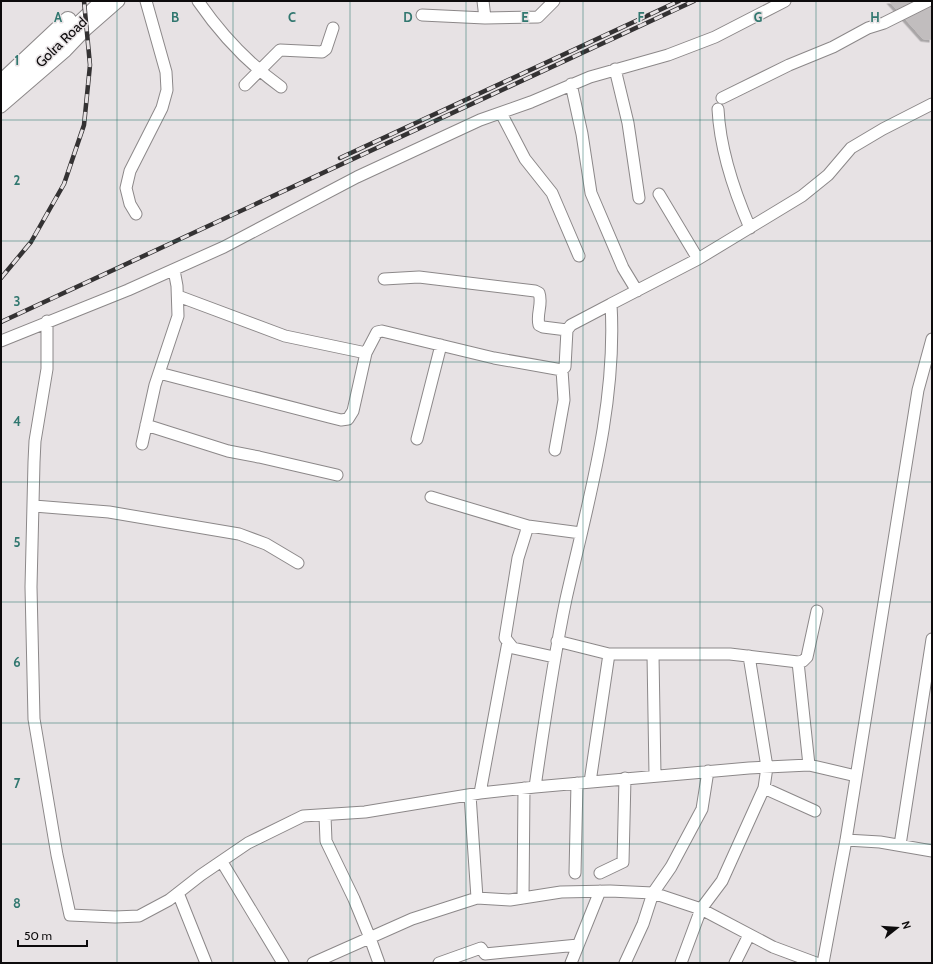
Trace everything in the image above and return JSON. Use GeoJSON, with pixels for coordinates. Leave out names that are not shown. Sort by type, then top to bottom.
{"type":"FeatureCollection","features":[{"type":"Feature","properties":{"kind":"main road","name":"Golra Road"},"geometry":{"type":"LineString","coordinates":[[1,83],[88,1]]}},
{"type":"Feature","properties":{"kind":"main road","name":"Golra Road"},"geometry":{"type":"LineString","coordinates":[[1,98],[104,1]]}},
{"type":"Feature","properties":{"kind":"street"},"geometry":{"type":"LineString","coordinates":[[1,107],[66,51],[87,29],[119,1]]}},
{"type":"Feature","properties":{"kind":"street"},"geometry":{"type":"LineString","coordinates":[[136,214],[130,204],[126,188],[130,171],[162,108],[167,90],[166,72],[146,1]]}},
{"type":"Feature","properties":{"kind":"street"},"geometry":{"type":"LineString","coordinates":[[198,1],[226,36],[259,70],[281,87]]}},
{"type":"Feature","properties":{"kind":"street"},"geometry":{"type":"LineString","coordinates":[[483,1],[485,18]]}},
{"type":"Feature","properties":{"kind":"street"},"geometry":{"type":"LineString","coordinates":[[422,15],[485,18],[538,17],[554,1]]}},
{"type":"Feature","properties":{"kind":"street"},"geometry":{"type":"LineString","coordinates":[[1,340],[174,270],[238,240],[302,205],[374,169],[480,120],[501,113],[571,84],[615,69],[668,55],[715,37],[785,1]]}},
{"type":"Feature","properties":{"kind":"street"},"geometry":{"type":"LineString","coordinates":[[722,98],[789,65],[834,47],[868,28],[884,23],[928,1]]}},
{"type":"Feature","properties":{"kind":"street"},"geometry":{"type":"LineString","coordinates":[[245,85],[280,50],[322,52],[326,49],[333,28]]}},
{"type":"Feature","properties":{"kind":"street"},"geometry":{"type":"LineString","coordinates":[[615,69],[628,123],[639,198]]}},
{"type":"Feature","properties":{"kind":"street"},"geometry":{"type":"LineString","coordinates":[[571,84],[582,134],[591,193],[623,268],[637,291]]}},
{"type":"Feature","properties":{"kind":"street"},"geometry":{"type":"LineString","coordinates":[[555,450],[564,400],[562,370],[565,368],[567,330],[571,325],[698,259],[750,228],[807,192],[828,175],[851,148],[883,129],[932,104]]}},
{"type":"Feature","properties":{"kind":"street"},"geometry":{"type":"LineString","coordinates":[[718,109],[719,135],[739,202],[750,228]]}},
{"type":"Feature","properties":{"kind":"street"},"geometry":{"type":"LineString","coordinates":[[501,113],[525,159],[552,193],[579,256]]}},
{"type":"Feature","properties":{"kind":"street"},"geometry":{"type":"LineString","coordinates":[[658,194],[698,259]]}},
{"type":"Feature","properties":{"kind":"street"},"geometry":{"type":"LineString","coordinates":[[142,444],[159,373],[178,316],[178,296],[174,270]]}},
{"type":"Feature","properties":{"kind":"street"},"geometry":{"type":"LineString","coordinates":[[384,279],[418,277],[535,291],[539,293],[541,298],[538,320],[539,325],[543,327],[567,330]]}},
{"type":"Feature","properties":{"kind":"street"},"geometry":{"type":"LineString","coordinates":[[178,296],[285,336],[366,353]]}},
{"type":"Feature","properties":{"kind":"street"},"geometry":{"type":"LineString","coordinates":[[523,898],[529,788],[557,641],[609,395],[613,335],[611,304]]}},
{"type":"Feature","properties":{"kind":"street"},"geometry":{"type":"LineString","coordinates":[[47,321],[47,369],[35,441],[31,587],[34,719],[57,855],[70,915],[115,917],[139,916],[178,893],[201,874],[222,862],[248,843],[303,816],[325,816],[365,812],[475,794],[655,775],[708,771],[810,766],[856,776]]}},
{"type":"Feature","properties":{"kind":"street"},"geometry":{"type":"LineString","coordinates":[[159,373],[341,420],[348,419],[353,411],[366,353],[373,336],[377,332],[382,331],[494,358],[562,370]]}},
{"type":"Feature","properties":{"kind":"street"},"geometry":{"type":"LineString","coordinates":[[823,963],[846,840],[918,390],[932,339]]}},
{"type":"Feature","properties":{"kind":"street"},"geometry":{"type":"LineString","coordinates":[[417,439],[441,344]]}},
{"type":"Feature","properties":{"kind":"street"},"geometry":{"type":"LineString","coordinates":[[146,425],[228,452],[259,457],[337,475]]}},
{"type":"Feature","properties":{"kind":"street"},"geometry":{"type":"LineString","coordinates":[[431,497],[528,526],[581,533]]}},
{"type":"Feature","properties":{"kind":"street"},"geometry":{"type":"LineString","coordinates":[[34,506],[109,512],[239,534],[266,544],[298,563]]}},
{"type":"Feature","properties":{"kind":"street"},"geometry":{"type":"LineString","coordinates":[[528,526],[518,558],[505,638],[512,648],[554,656]]}},
{"type":"Feature","properties":{"kind":"street"},"geometry":{"type":"LineString","coordinates":[[557,641],[609,654],[749,656],[798,662],[803,661],[806,657],[817,611]]}},
{"type":"Feature","properties":{"kind":"street"},"geometry":{"type":"LineString","coordinates":[[900,845],[932,638]]}},
{"type":"Feature","properties":{"kind":"street"},"geometry":{"type":"LineString","coordinates":[[477,898],[475,794],[508,642]]}},
{"type":"Feature","properties":{"kind":"street"},"geometry":{"type":"LineString","coordinates":[[590,782],[609,654]]}},
{"type":"Feature","properties":{"kind":"street"},"geometry":{"type":"LineString","coordinates":[[653,655],[655,775]]}},
{"type":"Feature","properties":{"kind":"street"},"geometry":{"type":"LineString","coordinates":[[681,963],[701,909],[722,881],[764,788],[767,767],[749,656]]}},
{"type":"Feature","properties":{"kind":"street"},"geometry":{"type":"LineString","coordinates":[[798,662],[810,766]]}},
{"type":"Feature","properties":{"kind":"street"},"geometry":{"type":"LineString","coordinates":[[625,963],[643,924],[653,893],[671,867],[702,810],[708,771]]}},
{"type":"Feature","properties":{"kind":"street"},"geometry":{"type":"LineString","coordinates":[[600,873],[623,862],[625,778]]}},
{"type":"Feature","properties":{"kind":"street"},"geometry":{"type":"LineString","coordinates":[[575,873],[577,783]]}},
{"type":"Feature","properties":{"kind":"street"},"geometry":{"type":"LineString","coordinates":[[764,788],[815,811]]}},
{"type":"Feature","properties":{"kind":"street"},"geometry":{"type":"LineString","coordinates":[[325,816],[326,841],[370,938],[379,963]]}},
{"type":"Feature","properties":{"kind":"street"},"geometry":{"type":"LineString","coordinates":[[846,840],[880,842],[932,851]]}},
{"type":"Feature","properties":{"kind":"street"},"geometry":{"type":"LineString","coordinates":[[222,862],[283,963]]}},
{"type":"Feature","properties":{"kind":"street"},"geometry":{"type":"LineString","coordinates":[[571,963],[600,891]]}},
{"type":"Feature","properties":{"kind":"street"},"geometry":{"type":"LineString","coordinates":[[314,963],[412,919],[477,898],[510,900],[561,892],[600,891],[653,893],[701,909],[773,947],[816,963]]}},
{"type":"Feature","properties":{"kind":"street"},"geometry":{"type":"LineString","coordinates":[[178,893],[206,963]]}},
{"type":"Feature","properties":{"kind":"street"},"geometry":{"type":"LineString","coordinates":[[735,963],[749,935]]}},
{"type":"Feature","properties":{"kind":"street"},"geometry":{"type":"LineString","coordinates":[[439,963],[481,948],[485,954],[578,945]]}},
{"type":"Feature","properties":{"kind":"building"},"geometry":{"type":"Polygon","coordinates":[[[889,1],[932,1],[932,40],[923,39],[889,1]]]}},
{"type":"Feature","properties":{"kind":"railway"},"geometry":{"type":"LineString","coordinates":[[1,278],[31,242],[64,184],[84,125],[90,65],[84,1]]}},
{"type":"Feature","properties":{"kind":"railway"},"geometry":{"type":"LineString","coordinates":[[340,158],[679,1]]}},
{"type":"Feature","properties":{"kind":"railway"},"geometry":{"type":"LineString","coordinates":[[1,322],[694,1]]}}]}
